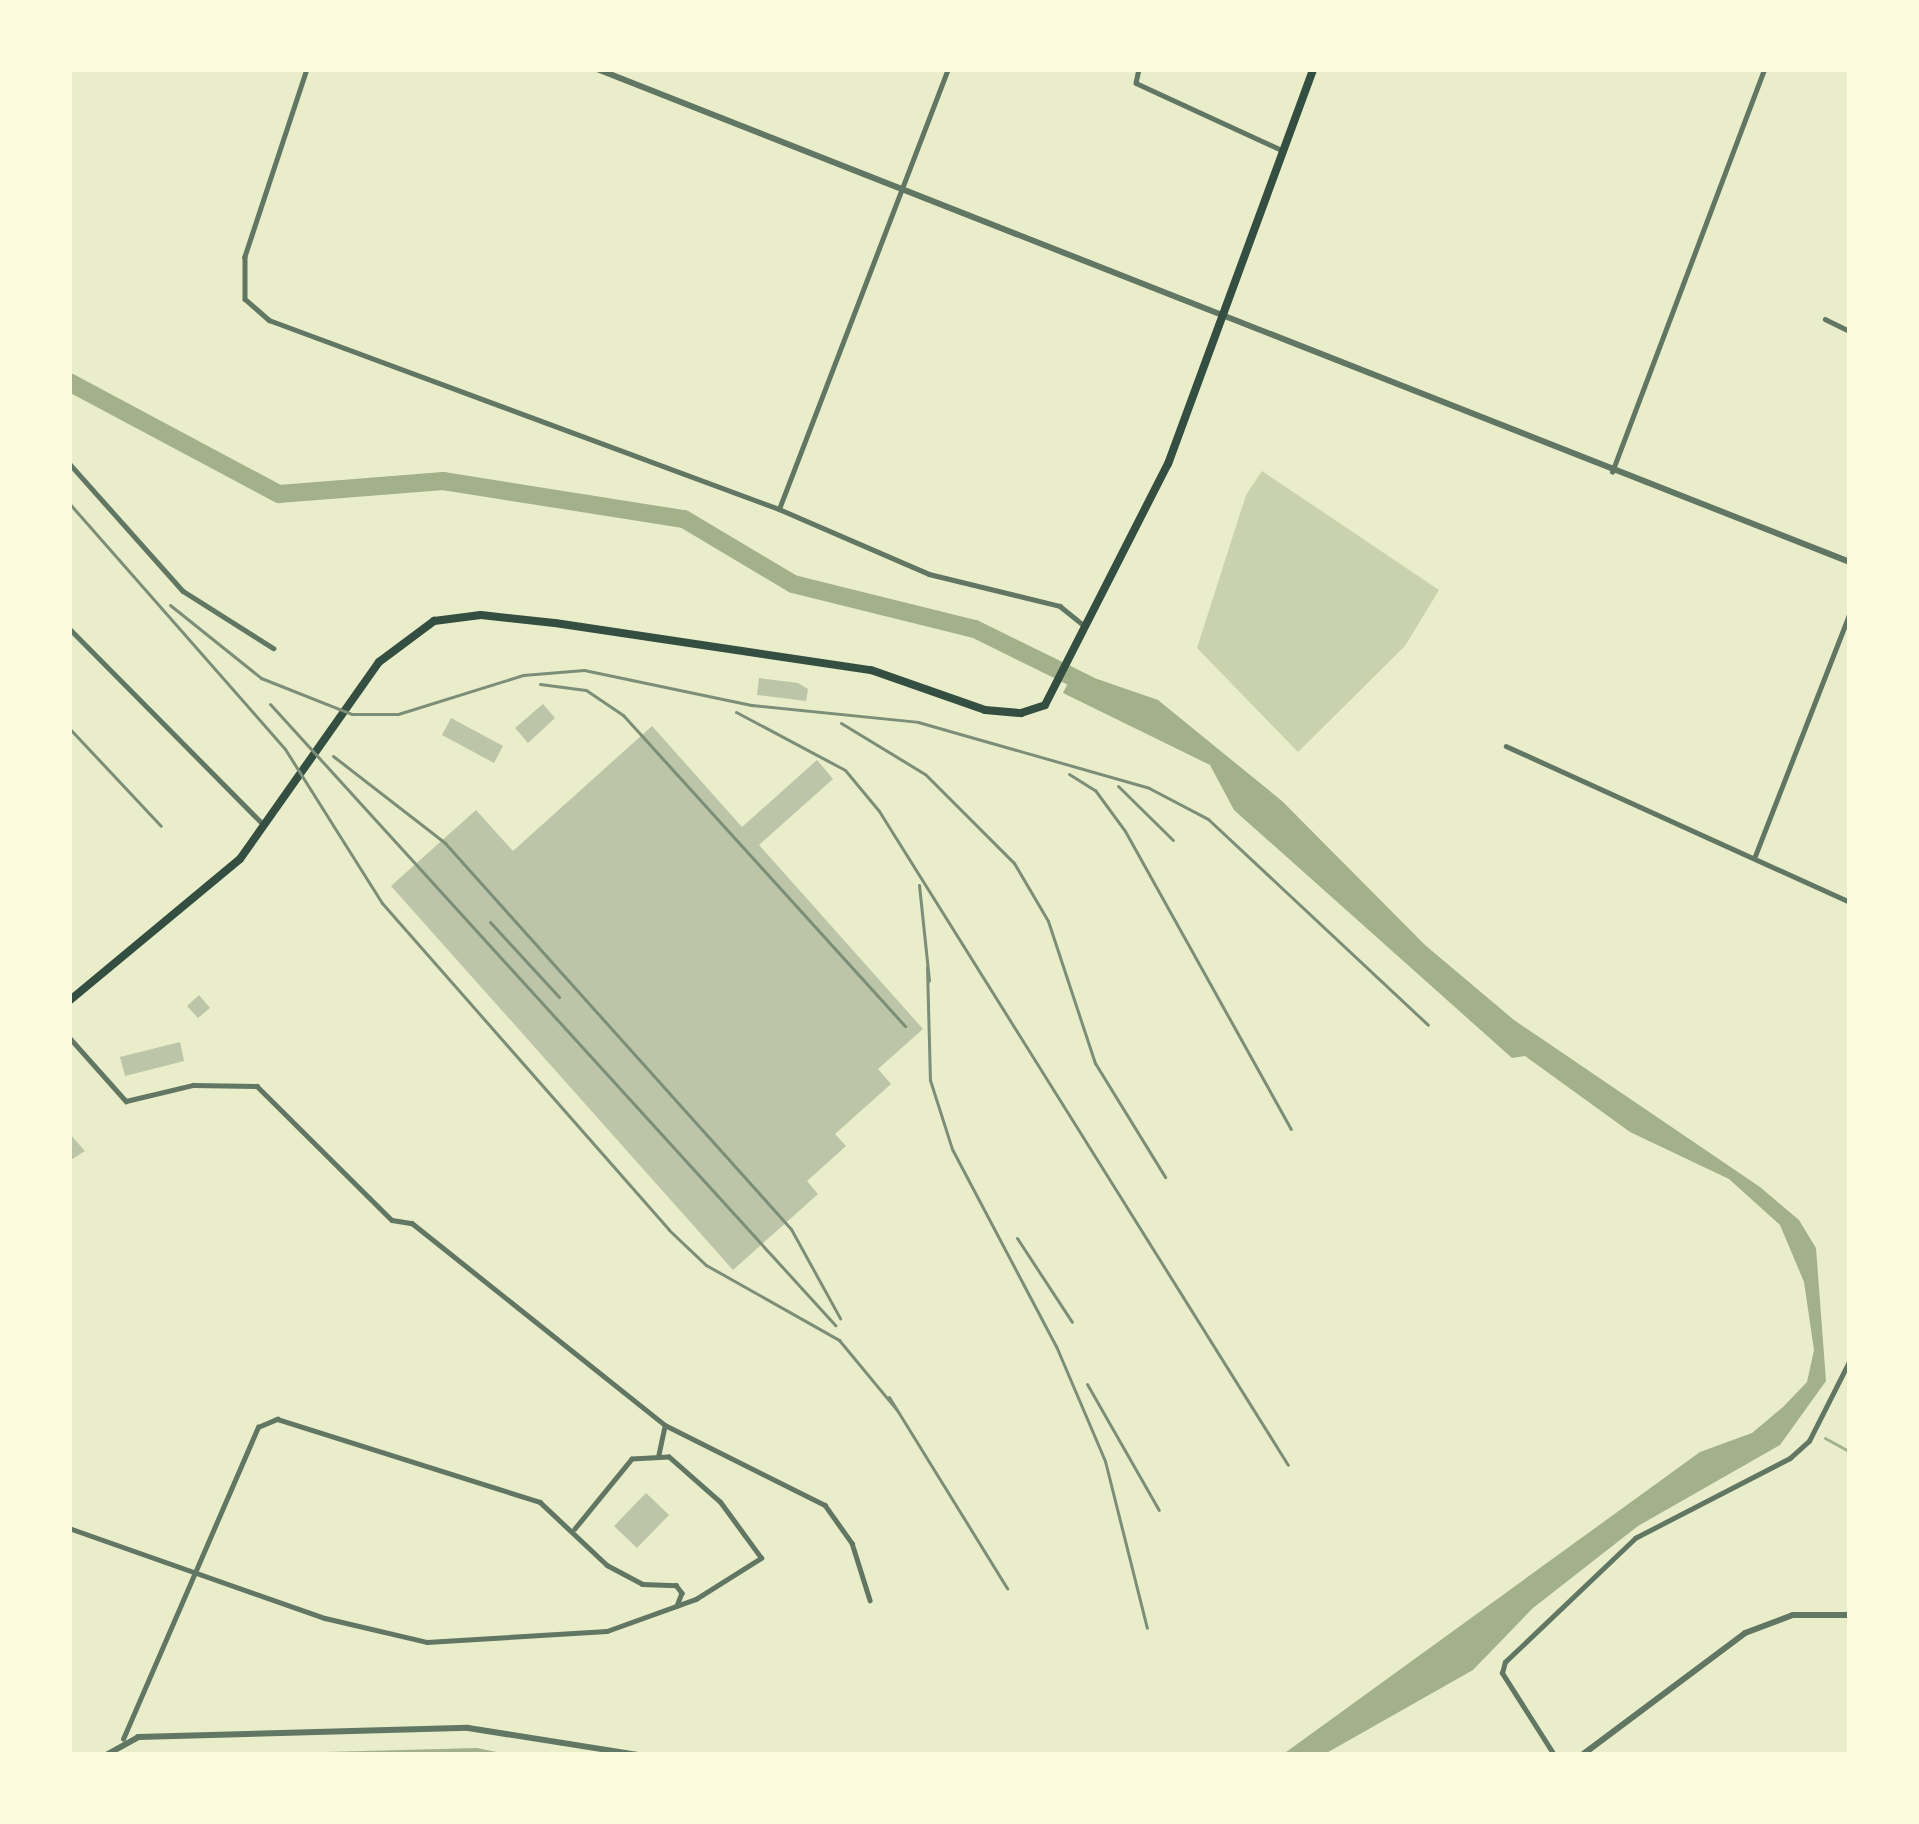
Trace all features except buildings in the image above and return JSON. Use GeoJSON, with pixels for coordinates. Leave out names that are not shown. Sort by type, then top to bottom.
{"type":"FeatureCollection","features":[{"type":"Feature","properties":{"kind":"main road"},"geometry":{"type":"LineString","coordinates":[[69,1001],[230,870],[288,797],[364,682],[422,625],[481,615],[871,670],[985,710],[1021,713],[1050,701],[1168,464],[1313,69]]}},
{"type":"Feature","properties":{"kind":"street"},"geometry":{"type":"LineString","coordinates":[[307,69],[245,257],[245,299],[269,320],[779,509],[929,574],[1060,606],[1088,629]]}},
{"type":"Feature","properties":{"kind":"street"},"geometry":{"type":"LineString","coordinates":[[597,69],[1850,562]]}},
{"type":"Feature","properties":{"kind":"street"},"geometry":{"type":"LineString","coordinates":[[620,78],[624,69]]}},
{"type":"Feature","properties":{"kind":"street"},"geometry":{"type":"LineString","coordinates":[[779,509],[906,190],[948,69]]}},
{"type":"Feature","properties":{"kind":"street"},"geometry":{"type":"LineString","coordinates":[[1139,69],[1136,83],[1282,150]]}},
{"type":"Feature","properties":{"kind":"street"},"geometry":{"type":"LineString","coordinates":[[1612,472],[1764,69]]}},
{"type":"Feature","properties":{"kind":"street"},"geometry":{"type":"LineString","coordinates":[[1825,319],[1850,332]]}},
{"type":"Feature","properties":{"kind":"street"},"geometry":{"type":"LineString","coordinates":[[69,463],[183,591],[273,648]]}},
{"type":"Feature","properties":{"kind":"street"},"geometry":{"type":"LineString","coordinates":[[1755,856],[1850,612]]}},
{"type":"Feature","properties":{"kind":"street"},"geometry":{"type":"LineString","coordinates":[[69,628],[266,826]]}},
{"type":"Feature","properties":{"kind":"street"},"geometry":{"type":"LineString","coordinates":[[1506,746],[1850,902]]}},
{"type":"Feature","properties":{"kind":"street"},"geometry":{"type":"LineString","coordinates":[[69,1037],[126,1101],[193,1085],[257,1086],[392,1220],[412,1223],[665,1425],[825,1505],[852,1543],[871,1600]]}},
{"type":"Feature","properties":{"kind":"street"},"geometry":{"type":"LineString","coordinates":[[1554,1755],[1502,1673],[1504,1663],[1635,1538],[1790,1458],[1809,1441],[1850,1360]]}},
{"type":"Feature","properties":{"kind":"street"},"geometry":{"type":"LineString","coordinates":[[106,1755],[123,1739],[259,1427],[277,1419],[464,1473],[540,1502],[575,1529],[607,1565],[642,1584],[676,1586],[682,1593],[677,1606]]}},
{"type":"Feature","properties":{"kind":"street"},"geometry":{"type":"LineString","coordinates":[[658,1457],[665,1425]]}},
{"type":"Feature","properties":{"kind":"street"},"geometry":{"type":"LineString","coordinates":[[69,1528],[191,1574],[377,1634],[427,1642],[607,1631],[696,1600],[761,1558],[720,1502],[669,1457],[632,1459],[575,1529]]}},
{"type":"Feature","properties":{"kind":"street"},"geometry":{"type":"LineString","coordinates":[[1582,1755],[1745,1633],[1793,1615],[1850,1616]]}},
{"type":"Feature","properties":{"kind":"street"},"geometry":{"type":"LineString","coordinates":[[123,1739],[468,1728],[638,1755]]}},
{"type":"Feature","properties":{"kind":"street"},"geometry":{"type":"LineString","coordinates":[[921,1755],[957,1755]]}},
{"type":"Feature","properties":{"kind":"shaded area"},"geometry":{"type":"Polygon","coordinates":[[[1262,471],[1439,590],[1405,646],[1298,752],[1197,648],[1246,495],[1262,471]]]}},
{"type":"Feature","properties":{"kind":"shaded area"},"geometry":{"type":"Polygon","coordinates":[[[1074,671],[1158,700],[1282,801],[1425,945],[1514,1020],[1760,1187],[1799,1220],[1816,1248],[1826,1381],[1780,1445],[1638,1526],[1533,1608],[1473,1670],[1323,1755],[1282,1755],[1700,1452],[1752,1433],[1783,1407],[1807,1382],[1814,1350],[1804,1282],[1780,1225],[1729,1179],[1630,1132],[1525,1056],[1512,1058],[1234,810],[1210,765],[1063,693],[1074,671]]]}},
{"type":"Feature","properties":{"kind":"shaded area"},"geometry":{"type":"Polygon","coordinates":[[[477,1748],[511,1755],[296,1755],[325,1752],[477,1748]]]}},
{"type":"Feature","properties":{"kind":"waterway"},"geometry":{"type":"LineString","coordinates":[[69,382],[279,494],[443,481],[684,519],[793,584],[975,629],[1089,685]]}},
{"type":"Feature","properties":{"kind":"waterway"},"geometry":{"type":"LineString","coordinates":[[1825,1438],[1850,1452]]}},
{"type":"Feature","properties":{"kind":"railway"},"geometry":{"type":"LineString","coordinates":[[69,503],[285,749],[382,903],[669,1230],[706,1265],[839,1340],[897,1410]]}},
{"type":"Feature","properties":{"kind":"railway"},"geometry":{"type":"LineString","coordinates":[[170,605],[261,678],[352,714],[398,714],[523,675],[584,670],[752,705],[918,722],[1149,788],[1208,819],[1428,1025]]}},
{"type":"Feature","properties":{"kind":"railway"},"geometry":{"type":"LineString","coordinates":[[540,684],[586,690],[623,715],[905,1026]]}},
{"type":"Feature","properties":{"kind":"railway"},"geometry":{"type":"LineString","coordinates":[[270,704],[835,1325]]}},
{"type":"Feature","properties":{"kind":"railway"},"geometry":{"type":"LineString","coordinates":[[736,712],[845,770],[879,811],[1288,1465]]}},
{"type":"Feature","properties":{"kind":"railway"},"geometry":{"type":"LineString","coordinates":[[841,723],[925,774],[1014,863],[1048,921],[1095,1063],[1165,1177]]}},
{"type":"Feature","properties":{"kind":"railway"},"geometry":{"type":"LineString","coordinates":[[69,728],[161,826]]}},
{"type":"Feature","properties":{"kind":"railway"},"geometry":{"type":"LineString","coordinates":[[333,756],[445,843],[791,1229],[840,1318]]}},
{"type":"Feature","properties":{"kind":"railway"},"geometry":{"type":"LineString","coordinates":[[1069,774],[1095,790],[1125,831],[1291,1129]]}},
{"type":"Feature","properties":{"kind":"railway"},"geometry":{"type":"LineString","coordinates":[[1118,786],[1173,840]]}},
{"type":"Feature","properties":{"kind":"railway"},"geometry":{"type":"LineString","coordinates":[[919,885],[929,980]]}},
{"type":"Feature","properties":{"kind":"railway"},"geometry":{"type":"LineString","coordinates":[[490,922],[559,997]]}},
{"type":"Feature","properties":{"kind":"railway"},"geometry":{"type":"LineString","coordinates":[[927,967],[930,1080],[952,1149],[1056,1346],[1105,1461],[1147,1628]]}},
{"type":"Feature","properties":{"kind":"railway"},"geometry":{"type":"LineString","coordinates":[[1017,1238],[1072,1322]]}},
{"type":"Feature","properties":{"kind":"railway"},"geometry":{"type":"LineString","coordinates":[[1087,1384],[1159,1510]]}},
{"type":"Feature","properties":{"kind":"railway"},"geometry":{"type":"LineString","coordinates":[[889,1397],[1007,1588]]}}]}
